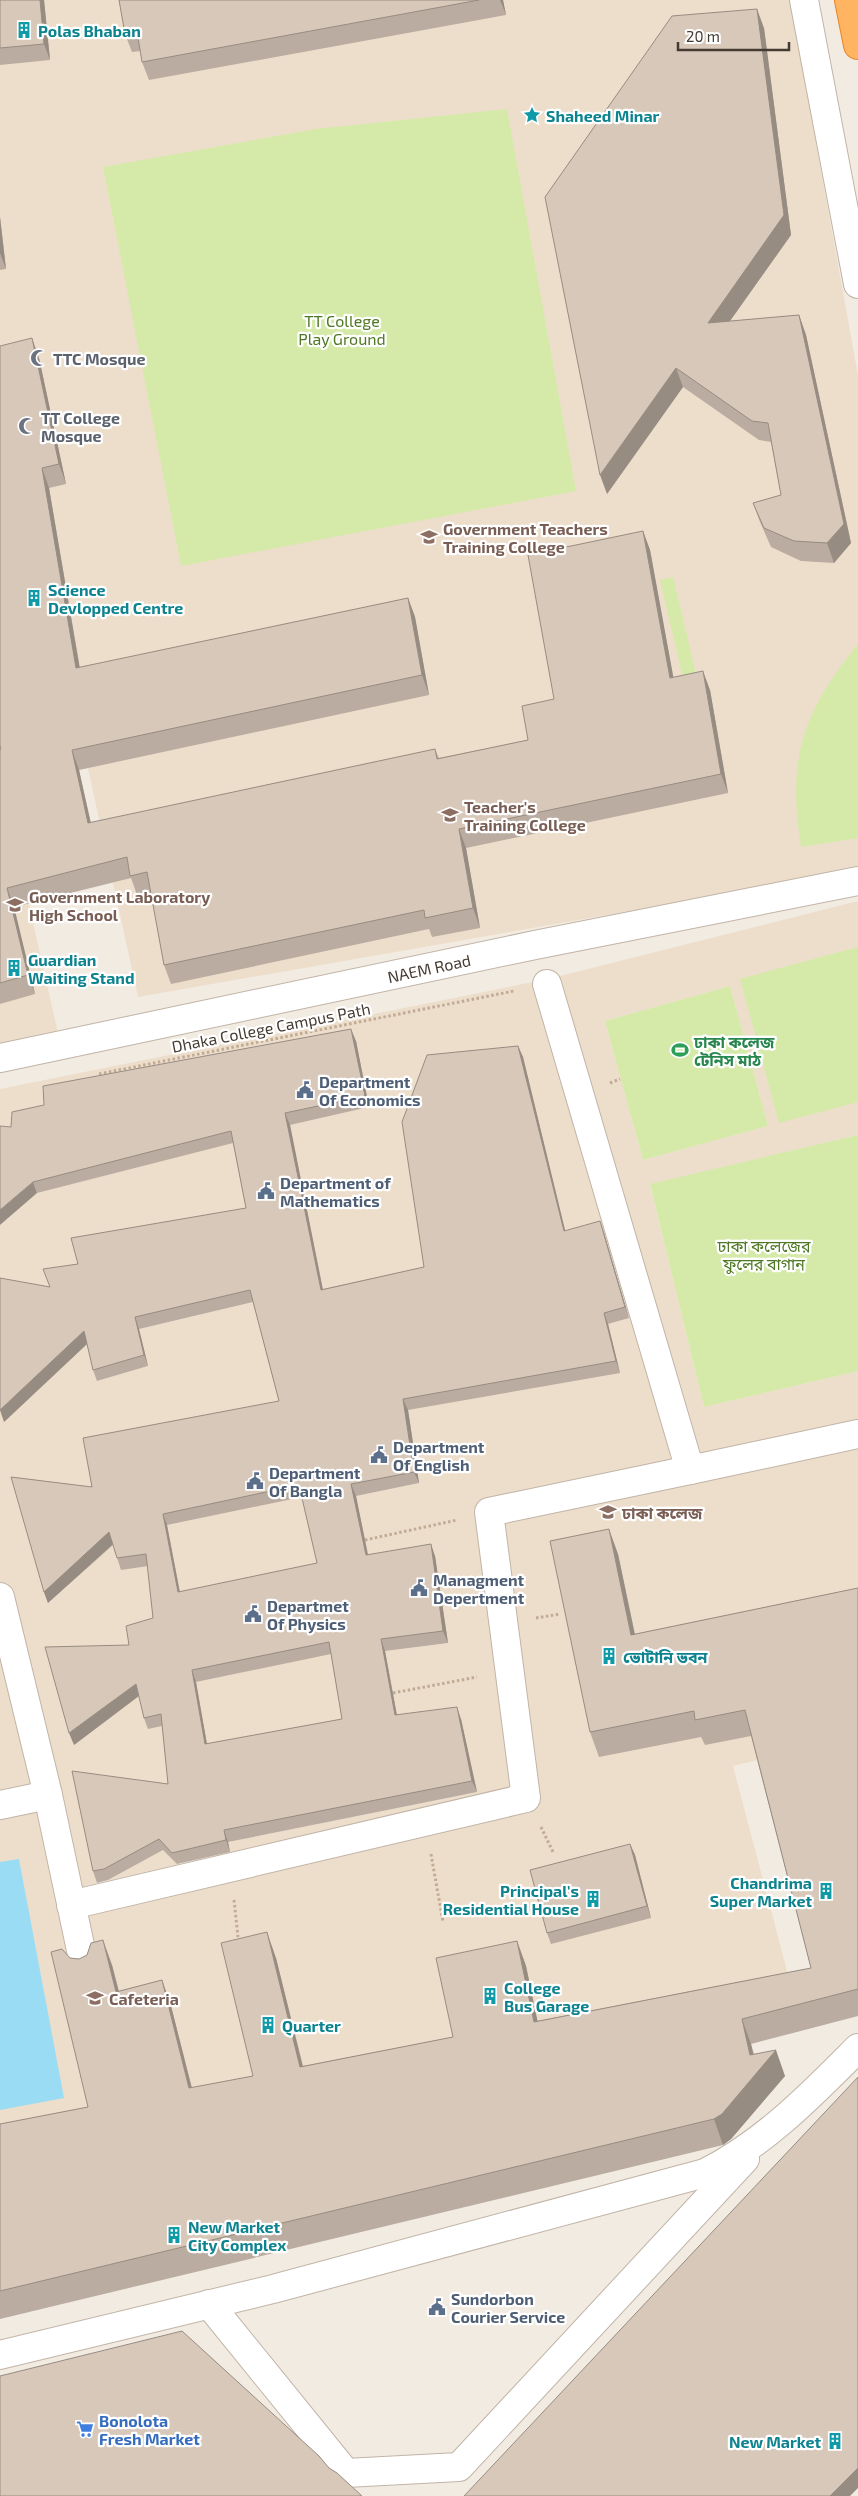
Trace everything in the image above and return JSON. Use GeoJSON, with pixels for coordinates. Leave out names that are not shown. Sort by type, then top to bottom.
{"type":"FeatureCollection","features":[{"type":"Feature","properties":{"kind":"highway"},"geometry":{"type":"LineString","coordinates":[[849,0],[858,45]]}},
{"type":"Feature","properties":{"kind":"street"},"geometry":{"type":"LineString","coordinates":[[804,0],[858,284]]}},
{"type":"Feature","properties":{"kind":"street","name":"NAEM Road"},"geometry":{"type":"LineString","coordinates":[[0,1058],[535,946],[858,881]]}},
{"type":"Feature","properties":{"kind":"street"},"geometry":{"type":"LineString","coordinates":[[546,984],[690,1470]]}},
{"type":"Feature","properties":{"kind":"street"},"geometry":{"type":"LineString","coordinates":[[71,1904],[526,1798],[489,1512],[858,1434]]}},
{"type":"Feature","properties":{"kind":"street"},"geometry":{"type":"LineString","coordinates":[[0,1596],[48,1795],[86,1969]]}},
{"type":"Feature","properties":{"kind":"street"},"geometry":{"type":"LineString","coordinates":[[0,1805],[48,1795]]}},
{"type":"Feature","properties":{"kind":"street"},"geometry":{"type":"LineString","coordinates":[[209,2304],[346,2473],[459,2467],[774,2128],[858,2048]]}},
{"type":"Feature","properties":{"kind":"street"},"geometry":{"type":"LineString","coordinates":[[0,2355],[283,2287],[705,2173],[747,2150],[774,2128]]}},
{"type":"Feature","properties":{"kind":"path","name":"Dhaka College Campus Path"},"geometry":{"type":"LineString","coordinates":[[96,1075],[546,984]]}},
{"type":"Feature","properties":{"kind":"path"},"geometry":{"type":"LineString","coordinates":[[258,1042],[259,1050]]}},
{"type":"Feature","properties":{"kind":"path"},"geometry":{"type":"LineString","coordinates":[[365,1540],[489,1512]]}},
{"type":"Feature","properties":{"kind":"path"},"geometry":{"type":"LineString","coordinates":[[393,1693],[510,1670]]}},
{"type":"Feature","properties":{"kind":"path"},"geometry":{"type":"LineString","coordinates":[[425,1820],[443,1922]]}},
{"type":"Feature","properties":{"kind":"shaded area","name":"Government Teachers Training College"},"geometry":{"type":"Polygon","coordinates":[[[0,0],[790,0],[858,375],[858,871],[138,997],[80,732],[0,715],[0,0]]]}},
{"type":"Feature","properties":{"kind":"shaded area","name":"Government Laboratory High School"},"geometry":{"type":"Polygon","coordinates":[[[0,777],[58,1033],[0,1047],[0,777]]]}},
{"type":"Feature","properties":{"kind":"shaded area","name":"ঢাকা কলেজ"},"geometry":{"type":"Polygon","coordinates":[[[858,901],[858,1135],[650,1185],[704,1407],[858,1371],[858,1736],[733,1766],[792,1990],[0,2149],[0,1404],[88,1343],[98,1381],[148,1366],[139,1329],[284,1295],[307,1409],[96,1498],[49,1603],[113,1544],[174,1561],[167,1525],[303,1496],[321,1575],[140,1695],[202,1719],[196,1682],[333,1653],[346,1730],[172,1796],[77,1783],[97,1886],[163,1850],[180,1867],[230,1856],[228,1842],[476,1792],[461,1719],[399,1727],[385,1651],[448,1643],[370,1566],[356,1496],[419,1483],[406,1401],[608,1324],[629,1318],[609,1232],[568,1242],[523,1057],[430,1289],[327,1309],[290,1125],[369,1107],[48,1117],[0,1138],[0,1089],[548,979],[858,901]],[[730,986],[605,1021],[643,1160],[768,1126],[730,986]]]}},
{"type":"Feature","properties":{"kind":"shaded area"},"geometry":{"type":"Polygon","coordinates":[[[262,1135],[248,1210],[82,1275],[54,1299],[0,1289],[0,1225],[37,1193],[262,1135]]]}},
{"type":"Feature","properties":{"kind":"green space","name":"TT College Play Ground"},"geometry":{"type":"Polygon","coordinates":[[[507,109],[576,491],[181,566],[103,167],[316,129],[507,109]]]}},
{"type":"Feature","properties":{"kind":"green space"},"geometry":{"type":"Polygon","coordinates":[[[673,577],[697,678],[684,682],[660,580],[673,577]]]}},
{"type":"Feature","properties":{"kind":"green space"},"geometry":{"type":"Polygon","coordinates":[[[858,644],[858,838],[801,847],[796,787],[798,762],[803,738],[824,692],[858,644]]]}},
{"type":"Feature","properties":{"kind":"green space"},"geometry":{"type":"Polygon","coordinates":[[[858,947],[858,1102],[779,1123],[740,979],[858,947]]]}},
{"type":"Feature","properties":{"kind":"green space","name":"ঢাকা কলেজ টেনিস মাঠ"},"geometry":{"type":"Polygon","coordinates":[[[730,986],[768,1126],[643,1160],[605,1021],[730,986]]]}},
{"type":"Feature","properties":{"kind":"green space","name":"ঢাকা কলেজের ফুলের বাগান"},"geometry":{"type":"Polygon","coordinates":[[[858,1135],[858,1371],[704,1407],[650,1184],[858,1135]]]}},
{"type":"Feature","properties":{"kind":"water"},"geometry":{"type":"Polygon","coordinates":[[[19,1859],[64,2098],[0,2110],[0,1862],[19,1859]]]}},
{"type":"Feature","properties":{"kind":"building","name":"Polas Bhaban"},"geometry":{"type":"Polygon","coordinates":[[[0,0],[40,0],[44,44],[0,48],[0,0]]]}},
{"type":"Feature","properties":{"kind":"building"},"geometry":{"type":"Polygon","coordinates":[[[119,0],[479,0],[142,62],[137,31],[125,34],[119,0]]]}},
{"type":"Feature","properties":{"kind":"building"},"geometry":{"type":"Polygon","coordinates":[[[757,9],[784,215],[708,323],[799,315],[844,524],[827,543],[794,541],[764,528],[753,503],[781,495],[768,423],[752,421],[676,368],[600,475],[545,197],[672,16],[757,9]]]}},
{"type":"Feature","properties":{"kind":"building"},"geometry":{"type":"Polygon","coordinates":[[[32,338],[59,464],[42,468],[76,668],[408,598],[422,675],[72,750],[88,823],[435,749],[437,759],[528,740],[522,706],[554,699],[528,555],[643,531],[670,678],[703,671],[721,774],[459,829],[473,908],[425,918],[424,910],[164,965],[147,872],[130,876],[127,857],[7,888],[28,975],[0,983],[0,346],[32,338]]]}},
{"type":"Feature","properties":{"kind":"building"},"geometry":{"type":"Polygon","coordinates":[[[351,1029],[365,1096],[285,1113],[321,1290],[424,1267],[402,1122],[427,1055],[518,1046],[564,1231],[600,1221],[625,1307],[604,1313],[616,1361],[403,1399],[414,1472],[351,1484],[366,1555],[431,1544],[443,1631],[381,1639],[395,1715],[457,1707],[472,1781],[224,1830],[226,1840],[172,1853],[159,1839],[104,1869],[93,1871],[72,1771],[168,1784],[161,1714],[144,1718],[136,1684],[69,1733],[45,1647],[129,1645],[126,1626],[153,1618],[146,1554],[117,1558],[109,1532],[44,1592],[11,1477],[92,1487],[83,1438],[279,1401],[250,1290],[135,1317],[144,1355],[93,1370],[84,1331],[0,1410],[0,1278],[50,1287],[43,1269],[78,1264],[71,1238],[246,1208],[231,1131],[33,1182],[0,1210],[0,1126],[11,1127],[12,1112],[44,1105],[43,1086],[351,1029]],[[299,1485],[163,1514],[178,1592],[317,1563],[299,1485]],[[329,1642],[192,1670],[205,1744],[342,1719],[329,1642]]]}},
{"type":"Feature","properties":{"kind":"building"},"geometry":{"type":"Polygon","coordinates":[[[609,1529],[631,1635],[858,1588],[858,1989],[742,2019],[750,2055],[776,2050],[722,2114],[714,2119],[0,2291],[0,2124],[88,2107],[51,1952],[62,1949],[70,1958],[79,1959],[87,1955],[91,1943],[103,1940],[116,1992],[162,1980],[189,2088],[253,2076],[221,1943],[267,1932],[300,2067],[453,2037],[436,1958],[517,1941],[534,2022],[811,1968],[745,1710],[695,1720],[694,1711],[590,1732],[550,1541],[609,1529]]]}},
{"type":"Feature","properties":{"kind":"building","name":"Principal's Residential House"},"geometry":{"type":"Polygon","coordinates":[[[630,1844],[647,1906],[547,1933],[530,1870],[630,1844]]]}},
{"type":"Feature","properties":{"kind":"building"},"geometry":{"type":"Polygon","coordinates":[[[858,2077],[858,2468],[830,2496],[464,2496],[858,2077]]]}},
{"type":"Feature","properties":{"kind":"building"},"geometry":{"type":"Polygon","coordinates":[[[182,2331],[319,2456],[329,2468],[362,2496],[0,2496],[0,2376],[182,2331]]]}},
{"type":"Feature","properties":{"kind":"place","name":"Polas Bhaban"},"geometry":{"type":"Point","coordinates":[24,30]}},
{"type":"Feature","properties":{"kind":"place","name":"Shaheed Minar"},"geometry":{"type":"Point","coordinates":[532,115]}},
{"type":"Feature","properties":{"kind":"place","name":"TTC Mosque"},"geometry":{"type":"Point","coordinates":[39,358]}},
{"type":"Feature","properties":{"kind":"place","name":"TT College Mosque"},"geometry":{"type":"Point","coordinates":[27,426]}},
{"type":"Feature","properties":{"kind":"place","name":"Government Teachers Training College"},"geometry":{"type":"Point","coordinates":[429,537]}},
{"type":"Feature","properties":{"kind":"place","name":"Science Devlopped Centre"},"geometry":{"type":"Point","coordinates":[34,598]}},
{"type":"Feature","properties":{"kind":"place","name":"Teacher's Training College"},"geometry":{"type":"Point","coordinates":[450,815]}},
{"type":"Feature","properties":{"kind":"place","name":"Government Laboratory High School"},"geometry":{"type":"Point","coordinates":[15,905]}},
{"type":"Feature","properties":{"kind":"place","name":"Guardian Waiting Stand"},"geometry":{"type":"Point","coordinates":[14,968]}},
{"type":"Feature","properties":{"kind":"place","name":"ঢাকা কলেজ টেনিস মাঠ"},"geometry":{"type":"Point","coordinates":[680,1050]}},
{"type":"Feature","properties":{"kind":"place","name":"Department Of Economics"},"geometry":{"type":"Point","coordinates":[305,1090]}},
{"type":"Feature","properties":{"kind":"place","name":"Department of Mathematics"},"geometry":{"type":"Point","coordinates":[266,1191]}},
{"type":"Feature","properties":{"kind":"place","name":"Department Of English"},"geometry":{"type":"Point","coordinates":[379,1455]}},
{"type":"Feature","properties":{"kind":"place","name":"Department Of Bangla"},"geometry":{"type":"Point","coordinates":[255,1481]}},
{"type":"Feature","properties":{"kind":"place","name":"ঢাকা কলেজ"},"geometry":{"type":"Point","coordinates":[608,1512]}},
{"type":"Feature","properties":{"kind":"place","name":"Managment Depertment"},"geometry":{"type":"Point","coordinates":[419,1588]}},
{"type":"Feature","properties":{"kind":"place","name":"Departmet Of Physics"},"geometry":{"type":"Point","coordinates":[253,1614]}},
{"type":"Feature","properties":{"kind":"place","name":"ভোটানি ভবন"},"geometry":{"type":"Point","coordinates":[609,1656]}},
{"type":"Feature","properties":{"kind":"place","name":"Chandrima Super Market"},"geometry":{"type":"Point","coordinates":[826,1891]}},
{"type":"Feature","properties":{"kind":"place","name":"Principal's Residential House"},"geometry":{"type":"Point","coordinates":[593,1899]}},
{"type":"Feature","properties":{"kind":"place","name":"College Bus Garage"},"geometry":{"type":"Point","coordinates":[490,1996]}},
{"type":"Feature","properties":{"kind":"place","name":"Cafeteria"},"geometry":{"type":"Point","coordinates":[95,1998]}},
{"type":"Feature","properties":{"kind":"place","name":"Quarter"},"geometry":{"type":"Point","coordinates":[268,2025]}},
{"type":"Feature","properties":{"kind":"place","name":"New Market City Complex"},"geometry":{"type":"Point","coordinates":[174,2235]}},
{"type":"Feature","properties":{"kind":"place","name":"Sundorbon Courier Service"},"geometry":{"type":"Point","coordinates":[437,2307]}},
{"type":"Feature","properties":{"kind":"place","name":"Bonolota Fresh Market"},"geometry":{"type":"Point","coordinates":[85,2429]}},
{"type":"Feature","properties":{"kind":"place","name":"New Market"},"geometry":{"type":"Point","coordinates":[835,2441]}}]}
